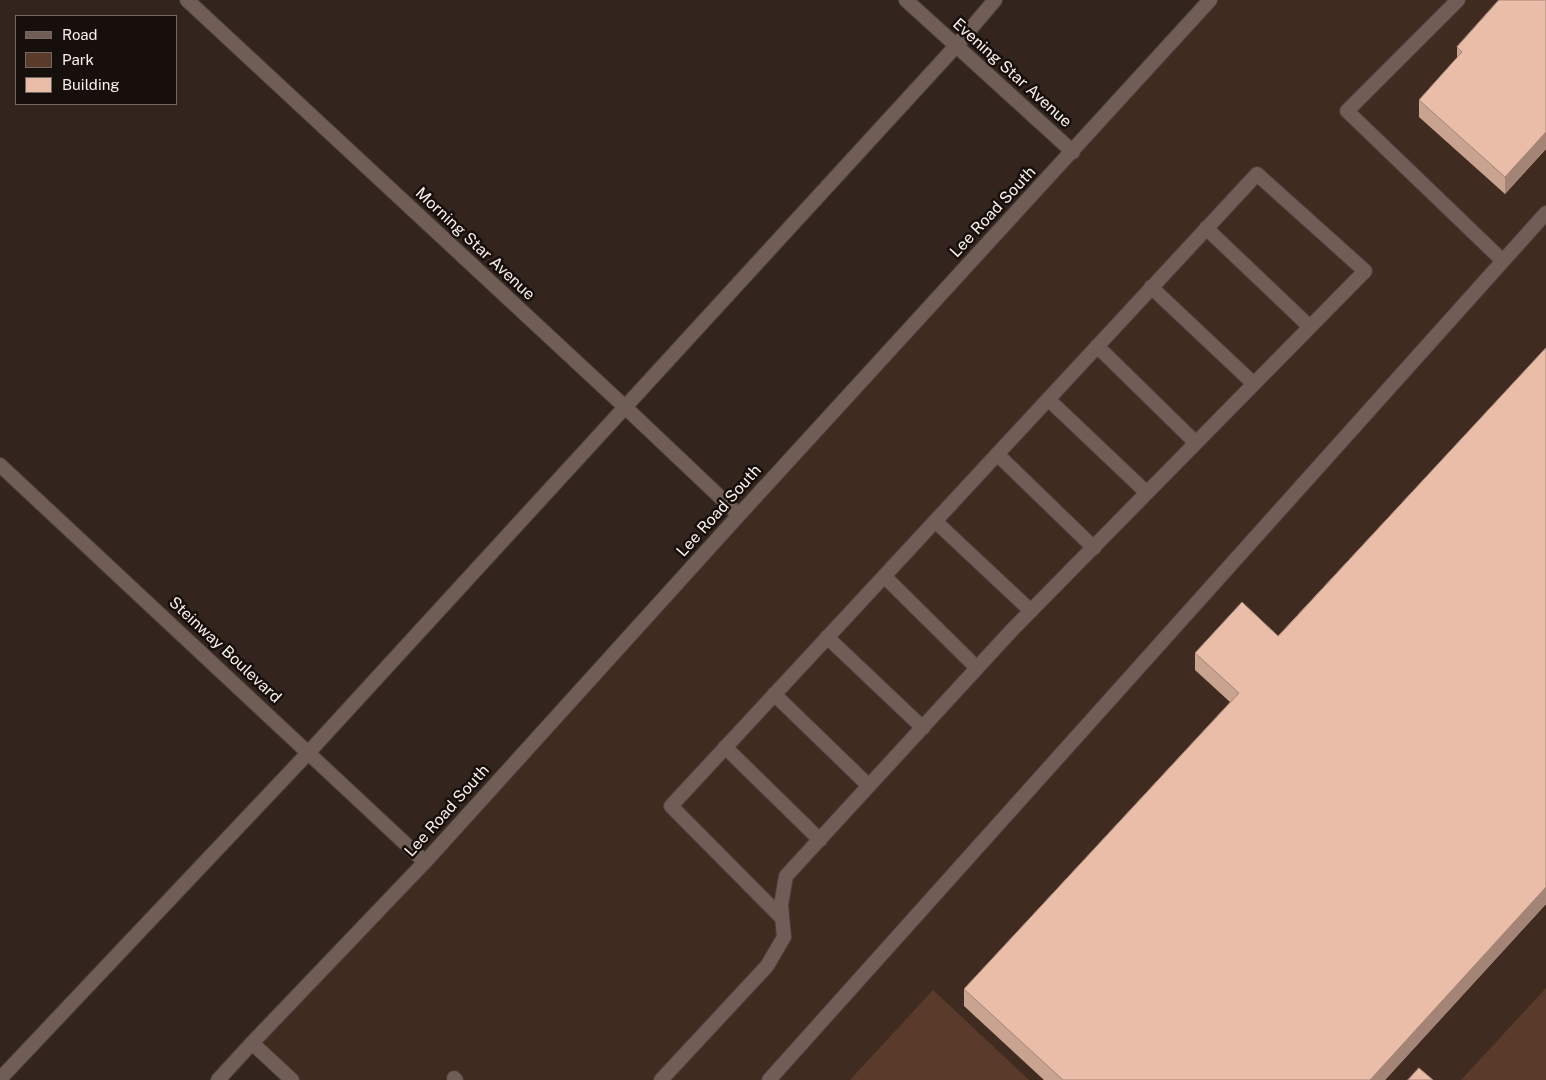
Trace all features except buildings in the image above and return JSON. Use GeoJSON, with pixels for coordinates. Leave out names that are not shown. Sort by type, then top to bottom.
{"type":"FeatureCollection","features":[{"type":"Feature","properties":{"kind":"street","name":"Morning Star Avenue"},"geometry":{"type":"LineString","coordinates":[[187,0],[739,515]]}},
{"type":"Feature","properties":{"kind":"street","name":"Evening Star Avenue"},"geometry":{"type":"LineString","coordinates":[[906,0],[1073,152]]}},
{"type":"Feature","properties":{"kind":"street"},"geometry":{"type":"LineString","coordinates":[[0,1079],[308,752],[956,46],[995,0]]}},
{"type":"Feature","properties":{"kind":"street","name":"Lee Road South"},"geometry":{"type":"LineString","coordinates":[[218,1080],[425,862],[1210,0]]}},
{"type":"Feature","properties":{"kind":"street"},"geometry":{"type":"LineString","coordinates":[[1458,0],[1347,111],[1503,261]]}},
{"type":"Feature","properties":{"kind":"street"},"geometry":{"type":"LineString","coordinates":[[661,1080],[767,966],[784,937],[781,905],[786,876],[1031,611],[1365,271],[1257,174],[671,806],[782,918]]}},
{"type":"Feature","properties":{"kind":"street"},"geometry":{"type":"LineString","coordinates":[[769,1080],[1546,213]]}},
{"type":"Feature","properties":{"kind":"street"},"geometry":{"type":"LineString","coordinates":[[1206,228],[1310,327]]}},
{"type":"Feature","properties":{"kind":"street"},"geometry":{"type":"LineString","coordinates":[[1152,287],[1254,384]]}},
{"type":"Feature","properties":{"kind":"street"},"geometry":{"type":"LineString","coordinates":[[1097,346],[1196,443]]}},
{"type":"Feature","properties":{"kind":"street"},"geometry":{"type":"LineString","coordinates":[[1048,399],[1147,493]]}},
{"type":"Feature","properties":{"kind":"street"},"geometry":{"type":"LineString","coordinates":[[997,454],[1094,548]]}},
{"type":"Feature","properties":{"kind":"street","name":"Steinway Boulevard"},"geometry":{"type":"LineString","coordinates":[[0,465],[425,862]]}},
{"type":"Feature","properties":{"kind":"street"},"geometry":{"type":"LineString","coordinates":[[935,521],[1031,611]]}},
{"type":"Feature","properties":{"kind":"street"},"geometry":{"type":"LineString","coordinates":[[884,576],[977,668]]}},
{"type":"Feature","properties":{"kind":"street"},"geometry":{"type":"LineString","coordinates":[[827,638],[923,728]]}},
{"type":"Feature","properties":{"kind":"street"},"geometry":{"type":"LineString","coordinates":[[774,694],[869,786]]}},
{"type":"Feature","properties":{"kind":"street"},"geometry":{"type":"LineString","coordinates":[[725,747],[820,840]]}},
{"type":"Feature","properties":{"kind":"street"},"geometry":{"type":"LineString","coordinates":[[252,1043],[292,1080]]}},
{"type":"Feature","properties":{"kind":"shaded area"},"geometry":{"type":"Polygon","coordinates":[[[1210,0],[1546,0],[1546,1080],[292,1080],[252,1043],[1210,0]]]}},
{"type":"Feature","properties":{"kind":"green space"},"geometry":{"type":"Polygon","coordinates":[[[1546,988],[1546,1080],[1461,1080],[1546,988]]]}},
{"type":"Feature","properties":{"kind":"green space"},"geometry":{"type":"Polygon","coordinates":[[[933,990],[1029,1080],[850,1080],[933,990]]]}}]}
